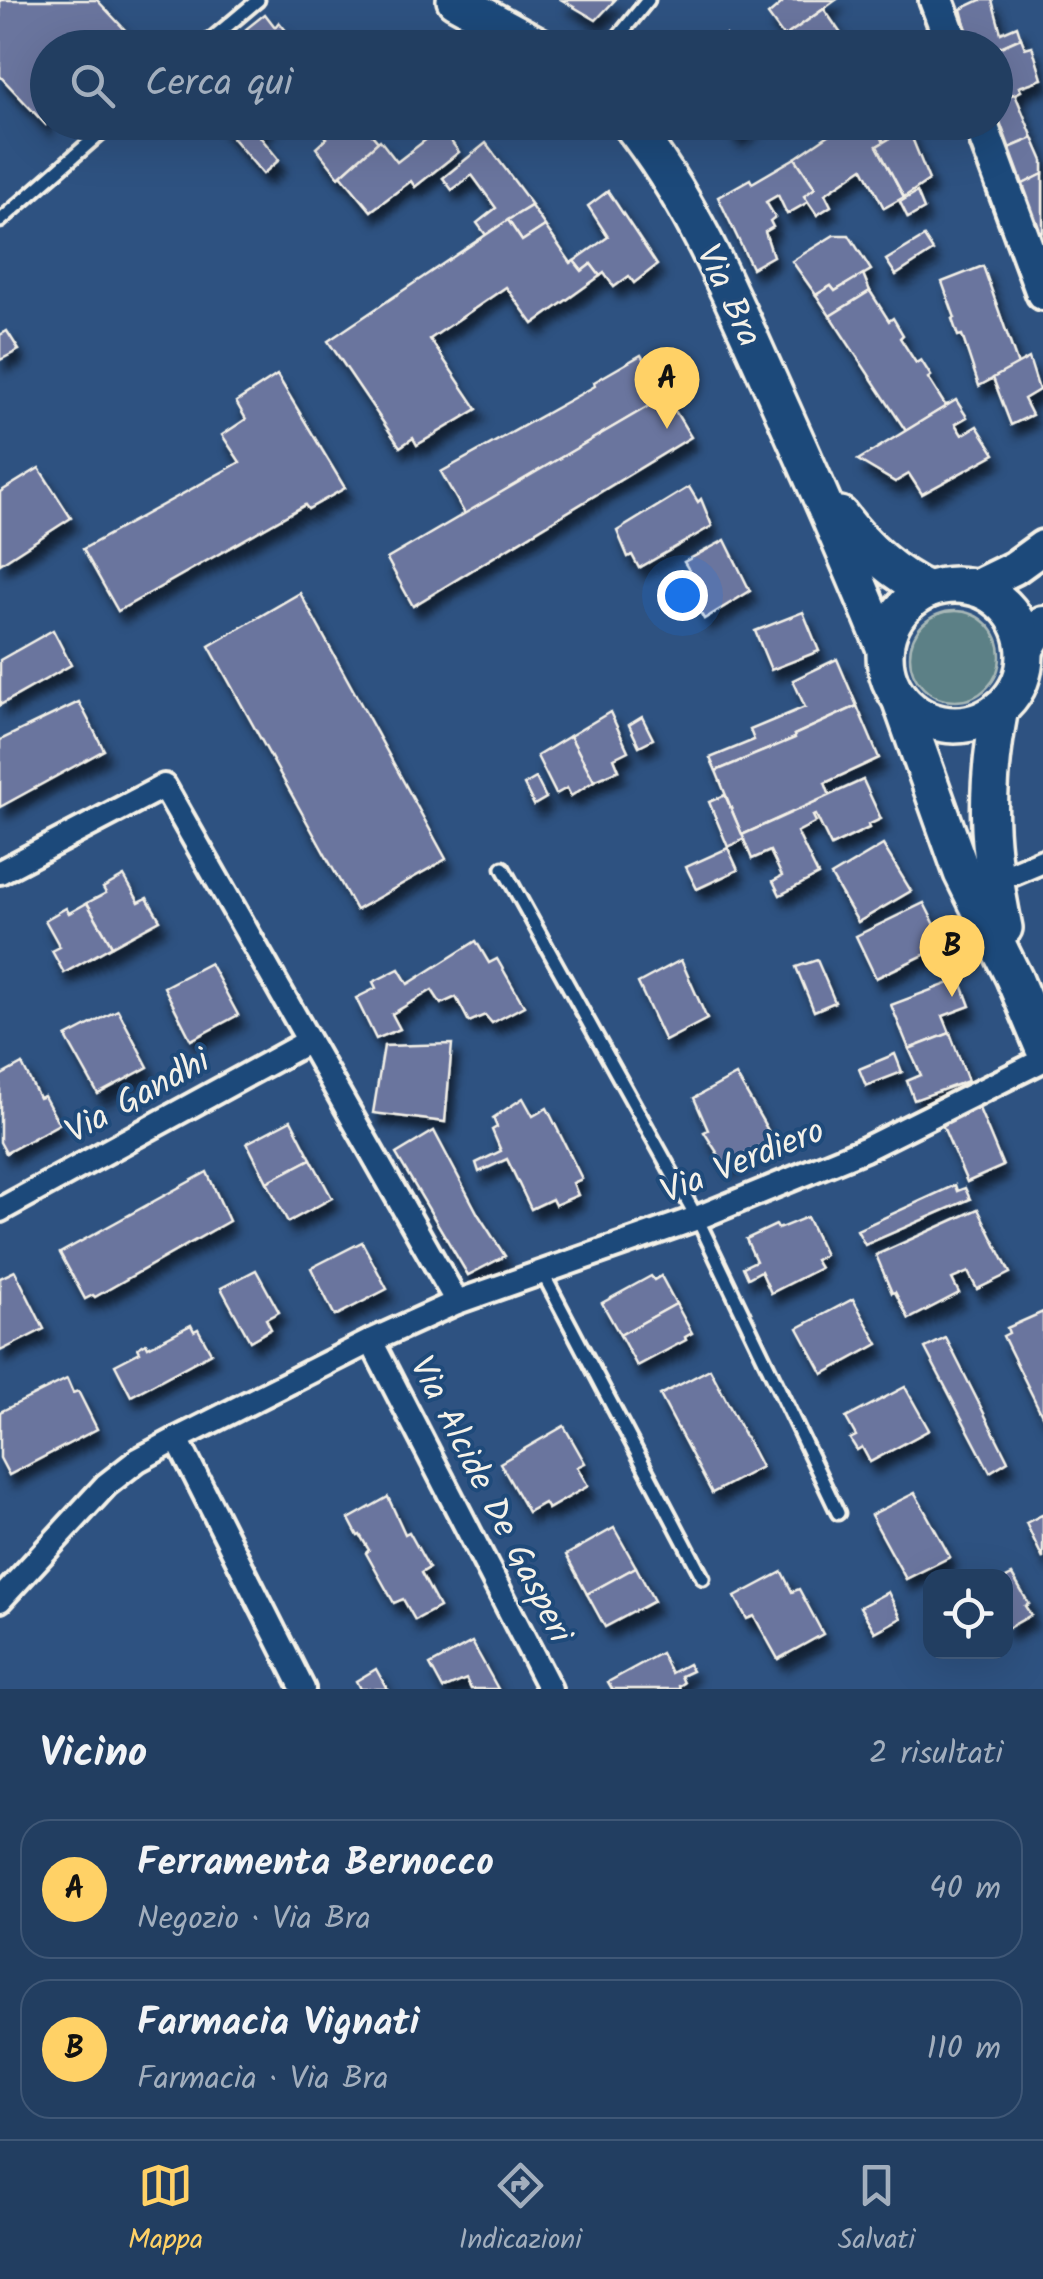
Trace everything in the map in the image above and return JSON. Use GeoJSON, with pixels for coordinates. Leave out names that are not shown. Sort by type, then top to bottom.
{"type":"FeatureCollection","features":[{"type":"Feature","properties":{"kind":"main road"},"geometry":{"type":"LineString","coordinates":[[455,0],[510,30]]}},
{"type":"Feature","properties":{"kind":"main road"},"geometry":{"type":"LineString","coordinates":[[936,0],[947,30]]}},
{"type":"Feature","properties":{"kind":"main road","name":"Via Bra"},"geometry":{"type":"LineString","coordinates":[[643,140],[714,256],[813,478],[885,650],[891,684],[982,886],[1043,1048]]}},
{"type":"Feature","properties":{"kind":"main road"},"geometry":{"type":"LineString","coordinates":[[987,140],[1043,293]]}},
{"type":"Feature","properties":{"kind":"main road","name":"Via Bra"},"geometry":{"type":"LineString","coordinates":[[813,478],[862,544],[908,580],[928,590]]}},
{"type":"Feature","properties":{"kind":"main road"},"geometry":{"type":"LineString","coordinates":[[885,650],[889,631],[911,600],[951,584],[975,587],[1014,568],[1043,547]]}},
{"type":"Feature","properties":{"kind":"main road","name":"Via Bra"},"geometry":{"type":"LineString","coordinates":[[975,587],[995,597],[1021,630],[1034,638],[1014,692],[1000,708],[988,786],[989,839],[982,886]]}},
{"type":"Feature","properties":{"kind":"main road"},"geometry":{"type":"LineString","coordinates":[[900,699],[917,714],[938,723],[960,726],[981,720],[1000,708]]}},
{"type":"Feature","properties":{"kind":"street"},"geometry":{"type":"LineString","coordinates":[[0,872],[164,786],[457,1302]]}},
{"type":"Feature","properties":{"kind":"street"},"geometry":{"type":"LineString","coordinates":[[982,886],[1043,861]]}},
{"type":"Feature","properties":{"kind":"street","name":"Via Gandhi"},"geometry":{"type":"LineString","coordinates":[[0,1210],[308,1042]]}},
{"type":"Feature","properties":{"kind":"street","name":"Via Verdiero"},"geometry":{"type":"LineString","coordinates":[[0,1600],[106,1485],[138,1460],[177,1439],[457,1302],[696,1218],[866,1149],[1043,1060]]}},
{"type":"Feature","properties":{"kind":"street","name":"Via Alcide De Gasperi"},"geometry":{"type":"LineString","coordinates":[[371,1341],[550,1689]]}},
{"type":"Feature","properties":{"kind":"street"},"geometry":{"type":"LineString","coordinates":[[177,1439],[303,1689]]}},
{"type":"Feature","properties":{"kind":"lane"},"geometry":{"type":"LineString","coordinates":[[223,30],[258,0]]}},
{"type":"Feature","properties":{"kind":"lane"},"geometry":{"type":"LineString","coordinates":[[624,30],[648,0]]}},
{"type":"Feature","properties":{"kind":"lane"},"geometry":{"type":"LineString","coordinates":[[0,220],[91,140]]}},
{"type":"Feature","properties":{"kind":"lane"},"geometry":{"type":"LineString","coordinates":[[502,868],[696,1218],[838,1513]]}},
{"type":"Feature","properties":{"kind":"lane"},"geometry":{"type":"LineString","coordinates":[[542,1271],[703,1578]]}},
{"type":"Feature","properties":{"kind":"green space"},"geometry":{"type":"Polygon","coordinates":[[[955,611],[972,614],[987,624],[997,639],[997,673],[987,688],[972,698],[955,701],[938,698],[923,688],[913,673],[910,656],[913,639],[923,624],[938,614],[955,611]]]}},
{"type":"Feature","properties":{"kind":"building"},"geometry":{"type":"Polygon","coordinates":[[[0,0],[97,0],[125,30],[30,30],[30,108],[0,76],[0,0]]]}},
{"type":"Feature","properties":{"kind":"building"},"geometry":{"type":"Polygon","coordinates":[[[562,0],[615,0],[596,20],[562,0]]]}},
{"type":"Feature","properties":{"kind":"building"},"geometry":{"type":"Polygon","coordinates":[[[780,0],[836,0],[794,30],[779,30],[768,15],[782,3],[780,0]]]}},
{"type":"Feature","properties":{"kind":"building"},"geometry":{"type":"Polygon","coordinates":[[[980,0],[992,0],[1000,30],[966,30],[961,9],[980,0]]]}},
{"type":"Feature","properties":{"kind":"building"},"geometry":{"type":"Polygon","coordinates":[[[824,9],[838,30],[794,30],[824,9]]]}},
{"type":"Feature","properties":{"kind":"building"},"geometry":{"type":"Polygon","coordinates":[[[265,14],[275,27],[279,22],[285,30],[247,30],[265,14]]]}},
{"type":"Feature","properties":{"kind":"building"},"geometry":{"type":"Polygon","coordinates":[[[1017,26],[1021,38],[1013,42],[1013,30],[1008,30],[1017,26]]]}},
{"type":"Feature","properties":{"kind":"building"},"geometry":{"type":"Polygon","coordinates":[[[1021,38],[1025,48],[1032,46],[1042,79],[1019,87],[1021,91],[1013,95],[1013,42],[1021,38]]]}},
{"type":"Feature","properties":{"kind":"building"},"geometry":{"type":"Polygon","coordinates":[[[1013,95],[1033,138],[1007,149],[1003,140],[1013,140],[1013,95]]]}},
{"type":"Feature","properties":{"kind":"building"},"geometry":{"type":"Polygon","coordinates":[[[1033,138],[1043,161],[1043,174],[1021,185],[1007,149],[1033,138]]]}},
{"type":"Feature","properties":{"kind":"building"},"geometry":{"type":"Polygon","coordinates":[[[234,140],[263,140],[279,160],[263,174],[234,140]]]}},
{"type":"Feature","properties":{"kind":"building"},"geometry":{"type":"Polygon","coordinates":[[[325,140],[378,142],[339,177],[316,148],[325,140]]]}},
{"type":"Feature","properties":{"kind":"building"},"geometry":{"type":"Polygon","coordinates":[[[380,140],[397,162],[425,140],[450,140],[459,152],[415,187],[411,181],[371,211],[341,175],[380,140]]]}},
{"type":"Feature","properties":{"kind":"building"},"geometry":{"type":"Polygon","coordinates":[[[822,140],[883,140],[877,146],[904,197],[884,208],[863,168],[825,194],[831,206],[817,215],[804,196],[815,188],[795,158],[822,140]]]}},
{"type":"Feature","properties":{"kind":"building"},"geometry":{"type":"Polygon","coordinates":[[[887,140],[913,140],[929,180],[904,197],[877,146],[887,140]]]}},
{"type":"Feature","properties":{"kind":"building"},"geometry":{"type":"Polygon","coordinates":[[[486,143],[532,205],[486,235],[477,223],[496,208],[472,175],[452,190],[443,178],[486,143]]]}},
{"type":"Feature","properties":{"kind":"building"},"geometry":{"type":"Polygon","coordinates":[[[795,158],[815,188],[804,196],[808,202],[787,214],[778,195],[766,202],[775,217],[770,221],[773,227],[765,232],[773,256],[752,268],[718,197],[795,158]]]}},
{"type":"Feature","properties":{"kind":"building"},"geometry":{"type":"Polygon","coordinates":[[[1043,174],[1043,232],[1040,233],[1021,185],[1043,174]]]}},
{"type":"Feature","properties":{"kind":"building"},"geometry":{"type":"Polygon","coordinates":[[[608,191],[657,265],[634,283],[629,276],[614,287],[591,264],[582,271],[574,261],[608,237],[588,206],[608,191]]]}},
{"type":"Feature","properties":{"kind":"building"},"geometry":{"type":"Polygon","coordinates":[[[917,192],[924,209],[908,218],[900,202],[917,192]]]}},
{"type":"Feature","properties":{"kind":"building"},"geometry":{"type":"Polygon","coordinates":[[[531,206],[545,226],[522,241],[508,220],[531,206]]]}},
{"type":"Feature","properties":{"kind":"building"},"geometry":{"type":"Polygon","coordinates":[[[508,220],[522,241],[545,226],[571,263],[574,261],[582,271],[591,264],[600,276],[533,324],[506,287],[430,339],[477,409],[417,445],[413,438],[400,447],[328,341],[508,220]]]}},
{"type":"Feature","properties":{"kind":"building"},"geometry":{"type":"Polygon","coordinates":[[[834,235],[849,235],[871,270],[835,291],[831,286],[816,295],[792,261],[834,235]]]}},
{"type":"Feature","properties":{"kind":"building"},"geometry":{"type":"Polygon","coordinates":[[[924,237],[933,251],[896,275],[886,260],[924,237]]]}},
{"type":"Feature","properties":{"kind":"building"},"geometry":{"type":"Polygon","coordinates":[[[983,266],[1018,365],[979,386],[962,335],[958,336],[942,282],[983,266]]]}},
{"type":"Feature","properties":{"kind":"building"},"geometry":{"type":"Polygon","coordinates":[[[863,274],[870,291],[830,316],[816,295],[831,286],[835,291],[863,274]]]}},
{"type":"Feature","properties":{"kind":"building"},"geometry":{"type":"Polygon","coordinates":[[[870,291],[889,321],[893,318],[916,363],[921,360],[945,405],[950,404],[906,431],[830,316],[870,291]]]}},
{"type":"Feature","properties":{"kind":"building"},"geometry":{"type":"Polygon","coordinates":[[[7,331],[19,350],[0,360],[0,335],[7,331]]]}},
{"type":"Feature","properties":{"kind":"building"},"geometry":{"type":"Polygon","coordinates":[[[641,355],[666,396],[465,514],[441,472],[595,386],[594,382],[641,355]]]}},
{"type":"Feature","properties":{"kind":"building"},"geometry":{"type":"Polygon","coordinates":[[[1029,358],[1039,390],[1024,399],[1032,415],[1011,425],[993,378],[1029,358]]]}},
{"type":"Feature","properties":{"kind":"building"},"geometry":{"type":"Polygon","coordinates":[[[277,375],[345,488],[308,509],[305,505],[118,611],[83,549],[240,462],[222,435],[246,419],[236,402],[277,375]]]}},
{"type":"Feature","properties":{"kind":"building"},"geometry":{"type":"Polygon","coordinates":[[[666,396],[691,437],[413,606],[387,559],[666,396]]]}},
{"type":"Feature","properties":{"kind":"building"},"geometry":{"type":"Polygon","coordinates":[[[956,400],[967,417],[955,424],[962,435],[977,426],[995,454],[922,494],[909,474],[895,482],[858,460],[956,400]]]}},
{"type":"Feature","properties":{"kind":"building"},"geometry":{"type":"Polygon","coordinates":[[[39,468],[71,518],[0,564],[0,492],[39,468]]]}},
{"type":"Feature","properties":{"kind":"building"},"geometry":{"type":"Polygon","coordinates":[[[689,487],[698,502],[701,499],[712,526],[639,568],[632,555],[628,557],[617,531],[689,487]]]}},
{"type":"Feature","properties":{"kind":"building"},"geometry":{"type":"Polygon","coordinates":[[[725,540],[750,591],[704,619],[679,576],[689,570],[684,562],[725,540]]]}},
{"type":"Feature","properties":{"kind":"building"},"geometry":{"type":"Polygon","coordinates":[[[300,593],[446,859],[356,910],[209,646],[300,593]]]}},
{"type":"Feature","properties":{"kind":"building"},"geometry":{"type":"Polygon","coordinates":[[[803,612],[819,651],[771,670],[755,631],[803,612]]]}},
{"type":"Feature","properties":{"kind":"building"},"geometry":{"type":"Polygon","coordinates":[[[53,630],[71,665],[0,705],[0,660],[53,630]]]}},
{"type":"Feature","properties":{"kind":"building"},"geometry":{"type":"Polygon","coordinates":[[[837,659],[857,706],[794,735],[795,738],[716,771],[710,758],[754,740],[750,730],[805,707],[793,680],[837,659]]]}},
{"type":"Feature","properties":{"kind":"building"},"geometry":{"type":"Polygon","coordinates":[[[79,702],[104,750],[0,807],[0,740],[79,702]]]}},
{"type":"Feature","properties":{"kind":"building"},"geometry":{"type":"Polygon","coordinates":[[[857,706],[879,758],[825,783],[830,796],[742,835],[716,771],[795,738],[794,735],[857,706]]]}},
{"type":"Feature","properties":{"kind":"building"},"geometry":{"type":"Polygon","coordinates":[[[610,712],[628,751],[614,758],[619,770],[594,781],[570,736],[610,712]]]}},
{"type":"Feature","properties":{"kind":"building"},"geometry":{"type":"Polygon","coordinates":[[[642,717],[653,739],[639,746],[629,725],[642,717]]]}},
{"type":"Feature","properties":{"kind":"building"},"geometry":{"type":"Polygon","coordinates":[[[570,736],[594,781],[571,796],[567,788],[556,794],[537,756],[570,736]]]}},
{"type":"Feature","properties":{"kind":"building"},"geometry":{"type":"Polygon","coordinates":[[[536,778],[546,798],[534,805],[524,785],[536,778]]]}},
{"type":"Feature","properties":{"kind":"building"},"geometry":{"type":"Polygon","coordinates":[[[863,780],[881,819],[831,846],[816,815],[813,816],[816,822],[797,832],[818,875],[780,895],[773,881],[782,876],[770,851],[752,859],[742,835],[863,780]]]}},
{"type":"Feature","properties":{"kind":"building"},"geometry":{"type":"Polygon","coordinates":[[[725,795],[744,839],[728,847],[709,802],[725,795]]]}},
{"type":"Feature","properties":{"kind":"building"},"geometry":{"type":"Polygon","coordinates":[[[883,845],[911,891],[858,922],[831,876],[883,845]]]}},
{"type":"Feature","properties":{"kind":"building"},"geometry":{"type":"Polygon","coordinates":[[[728,848],[738,870],[697,889],[686,867],[728,848]]]}},
{"type":"Feature","properties":{"kind":"building"},"geometry":{"type":"Polygon","coordinates":[[[124,876],[139,902],[147,898],[160,920],[112,946],[87,903],[106,893],[103,888],[124,876]]]}},
{"type":"Feature","properties":{"kind":"building"},"geometry":{"type":"Polygon","coordinates":[[[87,903],[112,946],[64,973],[52,951],[60,947],[45,920],[66,908],[69,913],[87,903]]]}},
{"type":"Feature","properties":{"kind":"building"},"geometry":{"type":"Polygon","coordinates":[[[924,903],[945,945],[876,978],[856,936],[924,903]]]}},
{"type":"Feature","properties":{"kind":"building"},"geometry":{"type":"Polygon","coordinates":[[[476,941],[489,963],[497,959],[524,1006],[492,1023],[485,1015],[469,1022],[456,997],[441,1004],[432,990],[392,1014],[400,1029],[376,1039],[356,998],[376,988],[373,982],[399,969],[408,984],[476,941]]]}},
{"type":"Feature","properties":{"kind":"building"},"geometry":{"type":"Polygon","coordinates":[[[681,960],[707,1019],[665,1041],[638,983],[681,960]]]}},
{"type":"Feature","properties":{"kind":"building"},"geometry":{"type":"Polygon","coordinates":[[[817,960],[835,1002],[814,1011],[796,967],[817,960]]]}},
{"type":"Feature","properties":{"kind":"building"},"geometry":{"type":"Polygon","coordinates":[[[210,963],[238,1015],[191,1040],[164,987],[210,963]]]}},
{"type":"Feature","properties":{"kind":"building"},"geometry":{"type":"Polygon","coordinates":[[[960,979],[970,1006],[943,1016],[950,1033],[909,1049],[891,1005],[960,979]]]}},
{"type":"Feature","properties":{"kind":"building"},"geometry":{"type":"Polygon","coordinates":[[[118,1010],[148,1067],[98,1094],[66,1037],[118,1010]]]}},
{"type":"Feature","properties":{"kind":"building"},"geometry":{"type":"Polygon","coordinates":[[[950,1033],[968,1081],[914,1100],[907,1081],[921,1075],[909,1049],[950,1033]]]}},
{"type":"Feature","properties":{"kind":"building"},"geometry":{"type":"Polygon","coordinates":[[[452,1044],[445,1122],[373,1113],[384,1046],[452,1044]]]}},
{"type":"Feature","properties":{"kind":"building"},"geometry":{"type":"Polygon","coordinates":[[[895,1054],[902,1072],[866,1086],[859,1069],[895,1054]]]}},
{"type":"Feature","properties":{"kind":"building"},"geometry":{"type":"Polygon","coordinates":[[[22,1064],[39,1098],[44,1096],[59,1124],[6,1153],[0,1142],[0,1076],[22,1064]]]}},
{"type":"Feature","properties":{"kind":"building"},"geometry":{"type":"Polygon","coordinates":[[[736,1075],[773,1139],[725,1165],[704,1132],[708,1130],[694,1098],[736,1075]]]}},
{"type":"Feature","properties":{"kind":"building"},"geometry":{"type":"Polygon","coordinates":[[[523,1098],[533,1116],[547,1108],[582,1179],[573,1183],[578,1195],[555,1205],[552,1199],[531,1209],[507,1159],[479,1172],[476,1163],[501,1151],[492,1130],[497,1127],[493,1118],[523,1098]]]}},
{"type":"Feature","properties":{"kind":"building"},"geometry":{"type":"Polygon","coordinates":[[[978,1106],[1003,1166],[967,1182],[941,1122],[978,1106]]]}},
{"type":"Feature","properties":{"kind":"building"},"geometry":{"type":"Polygon","coordinates":[[[291,1120],[311,1159],[267,1182],[247,1143],[291,1120]]]}},
{"type":"Feature","properties":{"kind":"building"},"geometry":{"type":"Polygon","coordinates":[[[434,1131],[505,1256],[468,1275],[396,1154],[434,1131]]]}},
{"type":"Feature","properties":{"kind":"building"},"geometry":{"type":"Polygon","coordinates":[[[311,1159],[332,1198],[288,1222],[267,1182],[311,1159]]]}},
{"type":"Feature","properties":{"kind":"building"},"geometry":{"type":"Polygon","coordinates":[[[207,1172],[229,1221],[95,1297],[85,1299],[60,1253],[207,1172]]]}},
{"type":"Feature","properties":{"kind":"building"},"geometry":{"type":"Polygon","coordinates":[[[955,1185],[957,1191],[965,1188],[970,1199],[865,1245],[857,1230],[955,1185]]]}},
{"type":"Feature","properties":{"kind":"building"},"geometry":{"type":"Polygon","coordinates":[[[978,1209],[1010,1273],[977,1289],[968,1272],[952,1279],[959,1293],[909,1319],[895,1292],[892,1293],[876,1255],[978,1209]]]}},
{"type":"Feature","properties":{"kind":"building"},"geometry":{"type":"Polygon","coordinates":[[[807,1217],[825,1255],[815,1260],[820,1268],[771,1293],[761,1271],[748,1278],[743,1267],[756,1261],[746,1239],[807,1217]]]}},
{"type":"Feature","properties":{"kind":"building"},"geometry":{"type":"Polygon","coordinates":[[[362,1242],[387,1289],[335,1316],[311,1268],[362,1242]]]}},
{"type":"Feature","properties":{"kind":"building"},"geometry":{"type":"Polygon","coordinates":[[[256,1270],[279,1312],[266,1319],[271,1329],[250,1341],[221,1288],[256,1270]]]}},
{"type":"Feature","properties":{"kind":"building"},"geometry":{"type":"Polygon","coordinates":[[[15,1271],[44,1329],[0,1351],[0,1278],[15,1271]]]}},
{"type":"Feature","properties":{"kind":"building"},"geometry":{"type":"Polygon","coordinates":[[[651,1276],[654,1280],[661,1276],[676,1304],[620,1335],[602,1303],[651,1276]]]}},
{"type":"Feature","properties":{"kind":"building"},"geometry":{"type":"Polygon","coordinates":[[[853,1299],[878,1344],[823,1374],[798,1328],[853,1299]]]}},
{"type":"Feature","properties":{"kind":"building"},"geometry":{"type":"Polygon","coordinates":[[[676,1304],[692,1333],[637,1366],[620,1335],[676,1304]]]}},
{"type":"Feature","properties":{"kind":"building"},"geometry":{"type":"Polygon","coordinates":[[[1043,1312],[1043,1417],[1003,1336],[1009,1333],[1007,1328],[1043,1312]]]}},
{"type":"Feature","properties":{"kind":"building"},"geometry":{"type":"Polygon","coordinates":[[[191,1325],[194,1331],[198,1329],[211,1353],[131,1396],[115,1365],[140,1352],[138,1348],[146,1343],[148,1347],[191,1325]]]}},
{"type":"Feature","properties":{"kind":"building"},"geometry":{"type":"Polygon","coordinates":[[[946,1338],[1008,1461],[990,1472],[925,1348],[946,1338]]]}},
{"type":"Feature","properties":{"kind":"building"},"geometry":{"type":"Polygon","coordinates":[[[710,1369],[761,1467],[712,1493],[660,1395],[710,1369]]]}},
{"type":"Feature","properties":{"kind":"building"},"geometry":{"type":"Polygon","coordinates":[[[67,1379],[73,1393],[78,1391],[97,1429],[9,1475],[0,1458],[0,1412],[67,1379]]]}},
{"type":"Feature","properties":{"kind":"building"},"geometry":{"type":"Polygon","coordinates":[[[905,1387],[929,1430],[870,1462],[862,1447],[857,1450],[850,1439],[856,1436],[846,1418],[905,1387]]]}},
{"type":"Feature","properties":{"kind":"building"},"geometry":{"type":"Polygon","coordinates":[[[564,1426],[585,1463],[577,1467],[588,1486],[548,1509],[544,1503],[528,1512],[500,1463],[564,1426]]]}},
{"type":"Feature","properties":{"kind":"building"},"geometry":{"type":"Polygon","coordinates":[[[915,1493],[950,1557],[906,1579],[871,1515],[915,1493]]]}},
{"type":"Feature","properties":{"kind":"building"},"geometry":{"type":"Polygon","coordinates":[[[388,1497],[405,1534],[409,1532],[429,1568],[421,1573],[439,1607],[415,1620],[403,1599],[394,1603],[349,1519],[388,1497]]]}},
{"type":"Feature","properties":{"kind":"building"},"geometry":{"type":"Polygon","coordinates":[[[1043,1517],[1043,1559],[1026,1523],[1043,1517]]]}},
{"type":"Feature","properties":{"kind":"building"},"geometry":{"type":"Polygon","coordinates":[[[614,1528],[636,1567],[587,1594],[566,1555],[614,1528]]]}},
{"type":"Feature","properties":{"kind":"building"},"geometry":{"type":"Polygon","coordinates":[[[636,1567],[654,1601],[605,1627],[587,1594],[636,1567]]]}},
{"type":"Feature","properties":{"kind":"building"},"geometry":{"type":"Polygon","coordinates":[[[782,1572],[792,1592],[799,1589],[823,1634],[778,1659],[754,1616],[747,1619],[735,1597],[782,1572]]]}},
{"type":"Feature","properties":{"kind":"building"},"geometry":{"type":"Polygon","coordinates":[[[1013,1577],[1029,1604],[1025,1606],[1031,1615],[1013,1625],[1013,1577]]]}},
{"type":"Feature","properties":{"kind":"building"},"geometry":{"type":"Polygon","coordinates":[[[888,1592],[901,1618],[875,1632],[860,1607],[888,1592]]]}},
{"type":"Feature","properties":{"kind":"building"},"geometry":{"type":"Polygon","coordinates":[[[472,1642],[498,1689],[471,1689],[466,1679],[443,1689],[430,1665],[472,1642]]]}},
{"type":"Feature","properties":{"kind":"building"},"geometry":{"type":"Polygon","coordinates":[[[661,1653],[671,1673],[688,1664],[692,1671],[681,1676],[684,1683],[680,1689],[612,1689],[608,1682],[661,1653]]]}},
{"type":"Feature","properties":{"kind":"building"},"geometry":{"type":"Polygon","coordinates":[[[376,1669],[387,1689],[360,1689],[356,1681],[376,1669]]]}},
{"type":"Feature","properties":{"kind":"place","name":"Ferramenta Bernocco"},"geometry":{"type":"Point","coordinates":[667,429]}},
{"type":"Feature","properties":{"kind":"place","name":"Farmacia Vignati"},"geometry":{"type":"Point","coordinates":[952,997]}}]}
